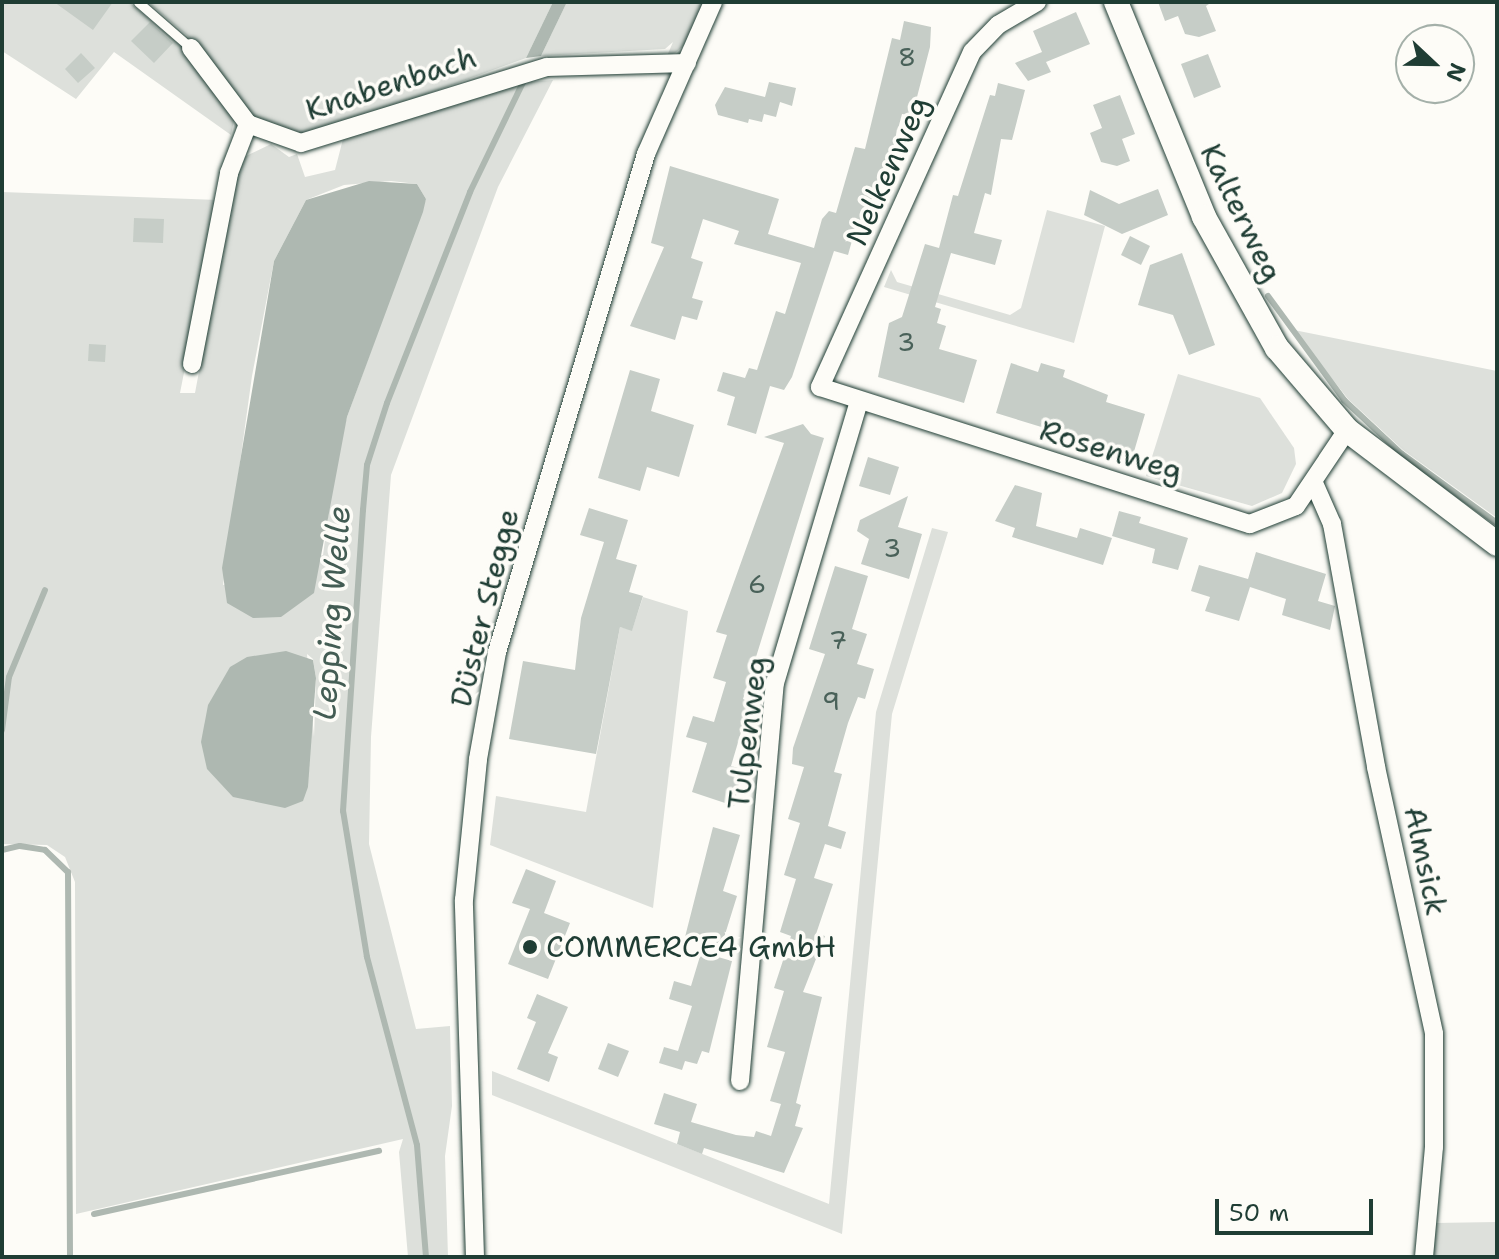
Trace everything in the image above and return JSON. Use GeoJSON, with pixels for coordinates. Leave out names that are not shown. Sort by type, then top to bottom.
{"type":"FeatureCollection","features":[{"type":"Feature","properties":{"kind":"street","name":"Düster Stegge"},"geometry":{"type":"LineString","coordinates":[[475,1257],[464,900],[497,652],[646,154],[713,2]]}},
{"type":"Feature","properties":{"kind":"street","name":"Nelkenweg"},"geometry":{"type":"LineString","coordinates":[[820,387],[972,52],[998,25],[1037,2]]}},
{"type":"Feature","properties":{"kind":"street","name":"Kalterweg"},"geometry":{"type":"LineString","coordinates":[[1116,2],[1232,274],[1277,348],[1347,430],[1394,470],[1497,544]]}},
{"type":"Feature","properties":{"kind":"street"},"geometry":{"type":"LineString","coordinates":[[191,48],[248,124],[229,173],[192,364]]}},
{"type":"Feature","properties":{"kind":"street","name":"Knabenbach"},"geometry":{"type":"LineString","coordinates":[[248,124],[301,143],[505,77],[547,67],[687,63]]}},
{"type":"Feature","properties":{"kind":"street","name":"Rosenweg"},"geometry":{"type":"LineString","coordinates":[[820,387],[1250,524],[1296,506],[1347,430]]}},
{"type":"Feature","properties":{"kind":"street","name":"Tulpenweg"},"geometry":{"type":"LineString","coordinates":[[740,1081],[775,683],[859,401]]}},
{"type":"Feature","properties":{"kind":"street","name":"Almsick"},"geometry":{"type":"LineString","coordinates":[[1314,483],[1332,524],[1376,767],[1434,1034],[1434,1147],[1424,1257]]}},
{"type":"Feature","properties":{"kind":"lane"},"geometry":{"type":"LineString","coordinates":[[138,2],[191,48]]}},
{"type":"Feature","properties":{"kind":"shaded area"},"geometry":{"type":"Polygon","coordinates":[[[2,2],[129,2],[187,51],[235,116],[231,135],[114,52],[76,99],[2,51],[2,2]]]}},
{"type":"Feature","properties":{"kind":"shaded area"},"geometry":{"type":"Polygon","coordinates":[[[148,2],[553,2],[526,58],[318,134],[296,137],[251,117],[190,38],[148,2]]]}},
{"type":"Feature","properties":{"kind":"shaded area"},"geometry":{"type":"Polygon","coordinates":[[[553,2],[567,2],[541,56],[526,58],[553,2]]]}},
{"type":"Feature","properties":{"kind":"shaded area"},"geometry":{"type":"Polygon","coordinates":[[[567,2],[704,2],[686,44],[667,56],[673,42],[665,49],[541,56],[567,2]]]}},
{"type":"Feature","properties":{"kind":"shaded area"},"geometry":{"type":"Polygon","coordinates":[[[553,80],[498,187],[391,475],[371,737],[369,844],[416,1029],[450,1026],[452,1106],[445,1156],[448,1257],[408,1257],[399,1152],[403,1139],[76,1214],[75,882],[65,857],[47,845],[2,844],[2,192],[218,200],[180,393],[195,393],[238,164],[246,156],[271,144],[289,157],[297,154],[305,177],[335,170],[343,139],[514,83],[553,80]],[[391,181],[344,185],[306,200],[274,261],[252,376],[223,585],[323,555],[336,457],[347,417],[426,199],[417,184],[391,181]],[[307,654],[314,737],[316,678],[313,659],[307,654]]]}},
{"type":"Feature","properties":{"kind":"shaded area"},"geometry":{"type":"Polygon","coordinates":[[[369,181],[417,184],[426,199],[423,212],[347,417],[314,593],[281,617],[253,618],[227,603],[222,568],[274,261],[306,200],[369,181]]]}},
{"type":"Feature","properties":{"kind":"shaded area"},"geometry":{"type":"Polygon","coordinates":[[[1047,210],[1105,226],[1074,343],[884,287],[891,270],[897,282],[1010,315],[1021,308],[1047,210]]]}},
{"type":"Feature","properties":{"kind":"shaded area"},"geometry":{"type":"Polygon","coordinates":[[[1294,330],[1497,371],[1497,518],[1403,450],[1348,399],[1294,330]]]}},
{"type":"Feature","properties":{"kind":"shaded area"},"geometry":{"type":"Polygon","coordinates":[[[1178,374],[1260,398],[1294,448],[1296,464],[1282,493],[1252,506],[1146,476],[1178,374]]]}},
{"type":"Feature","properties":{"kind":"shaded area"},"geometry":{"type":"Polygon","coordinates":[[[932,528],[948,532],[892,714],[842,1234],[492,1095],[492,1071],[829,1204],[876,712],[932,528]]]}},
{"type":"Feature","properties":{"kind":"shaded area"},"geometry":{"type":"Polygon","coordinates":[[[643,597],[688,611],[653,908],[490,845],[496,796],[586,812],[620,627],[632,630],[643,597]]]}},
{"type":"Feature","properties":{"kind":"shaded area"},"geometry":{"type":"Polygon","coordinates":[[[286,651],[313,660],[316,678],[308,787],[303,801],[285,808],[233,797],[207,769],[201,742],[208,705],[230,667],[247,657],[286,651]]]}},
{"type":"Feature","properties":{"kind":"shaded area"},"geometry":{"type":"Polygon","coordinates":[[[1497,1222],[1497,1257],[1430,1257],[1434,1223],[1497,1222]]]}},
{"type":"Feature","properties":{"kind":"building"},"geometry":{"type":"Polygon","coordinates":[[[54,2],[113,2],[93,30],[54,2]]]}},
{"type":"Feature","properties":{"kind":"building"},"geometry":{"type":"Polygon","coordinates":[[[1158,2],[1212,2],[1206,6],[1216,31],[1199,37],[1185,34],[1178,16],[1165,21],[1158,2]]]}},
{"type":"Feature","properties":{"kind":"building"},"geometry":{"type":"Polygon","coordinates":[[[1076,12],[1090,44],[1046,62],[1051,72],[1028,81],[1015,63],[1042,52],[1033,31],[1076,12]]]}},
{"type":"Feature","properties":{"kind":"building"},"geometry":{"type":"Polygon","coordinates":[[[904,21],[931,27],[930,47],[917,97],[909,115],[902,114],[884,181],[878,179],[865,222],[858,219],[848,255],[834,251],[792,377],[784,390],[770,386],[756,434],[727,425],[735,397],[717,391],[723,372],[745,378],[749,368],[757,370],[776,311],[785,314],[801,263],[734,244],[739,231],[703,219],[691,258],[703,262],[692,298],[703,301],[697,320],[682,316],[675,340],[630,326],[664,247],[651,243],[670,166],[779,199],[768,234],[814,248],[822,219],[829,211],[836,213],[855,147],[865,149],[892,38],[900,40],[904,21]]]}},
{"type":"Feature","properties":{"kind":"building"},"geometry":{"type":"Polygon","coordinates":[[[150,22],[173,43],[154,63],[131,41],[150,22]]]}},
{"type":"Feature","properties":{"kind":"building"},"geometry":{"type":"Polygon","coordinates":[[[81,53],[95,68],[78,83],[65,69],[81,53]]]}},
{"type":"Feature","properties":{"kind":"building"},"geometry":{"type":"Polygon","coordinates":[[[1208,54],[1221,87],[1194,98],[1181,64],[1208,54]]]}},
{"type":"Feature","properties":{"kind":"building"},"geometry":{"type":"Polygon","coordinates":[[[769,82],[796,88],[792,106],[780,102],[776,117],[764,114],[762,122],[749,119],[748,123],[718,115],[715,105],[725,87],[765,97],[769,82]]]}},
{"type":"Feature","properties":{"kind":"building"},"geometry":{"type":"Polygon","coordinates":[[[998,83],[1025,90],[1012,140],[1001,139],[991,195],[985,193],[974,233],[1002,240],[995,265],[951,253],[935,307],[941,309],[937,323],[946,326],[939,349],[977,360],[964,403],[878,377],[889,323],[902,317],[925,244],[939,248],[953,195],[958,196],[990,95],[995,96],[998,83]]]}},
{"type":"Feature","properties":{"kind":"building"},"geometry":{"type":"Polygon","coordinates":[[[1120,95],[1135,134],[1122,139],[1130,161],[1117,166],[1101,162],[1090,133],[1102,128],[1093,105],[1120,95]]]}},
{"type":"Feature","properties":{"kind":"building"},"geometry":{"type":"Polygon","coordinates":[[[1158,189],[1168,215],[1122,234],[1084,215],[1090,190],[1119,204],[1158,189]]]}},
{"type":"Feature","properties":{"kind":"building"},"geometry":{"type":"Polygon","coordinates":[[[134,218],[164,219],[163,243],[133,242],[134,218]]]}},
{"type":"Feature","properties":{"kind":"building"},"geometry":{"type":"Polygon","coordinates":[[[1130,236],[1150,246],[1141,265],[1121,255],[1130,236]]]}},
{"type":"Feature","properties":{"kind":"building"},"geometry":{"type":"Polygon","coordinates":[[[1182,253],[1215,345],[1189,355],[1173,315],[1138,305],[1150,265],[1182,253]]]}},
{"type":"Feature","properties":{"kind":"building"},"geometry":{"type":"Polygon","coordinates":[[[89,344],[106,345],[105,362],[88,361],[89,344]]]}},
{"type":"Feature","properties":{"kind":"building"},"geometry":{"type":"Polygon","coordinates":[[[1011,363],[1038,372],[1041,363],[1065,370],[1063,377],[1108,395],[1106,402],[1145,414],[1133,455],[996,413],[1011,363]]]}},
{"type":"Feature","properties":{"kind":"building"},"geometry":{"type":"Polygon","coordinates":[[[630,370],[660,379],[651,411],[694,425],[679,477],[647,467],[640,491],[598,478],[630,370]]]}},
{"type":"Feature","properties":{"kind":"building"},"geometry":{"type":"Polygon","coordinates":[[[803,424],[811,434],[824,438],[743,699],[750,702],[731,766],[742,769],[734,806],[692,792],[707,743],[686,737],[693,716],[714,722],[726,682],[713,678],[727,635],[716,632],[784,443],[764,437],[803,424]]]}},
{"type":"Feature","properties":{"kind":"building"},"geometry":{"type":"Polygon","coordinates":[[[868,457],[899,467],[890,495],[859,486],[868,457]]]}},
{"type":"Feature","properties":{"kind":"building"},"geometry":{"type":"Polygon","coordinates":[[[1015,485],[1042,493],[1036,526],[1077,538],[1080,528],[1112,538],[1103,565],[1012,537],[1015,528],[995,521],[1015,485]]]}},
{"type":"Feature","properties":{"kind":"building"},"geometry":{"type":"Polygon","coordinates":[[[908,496],[898,527],[922,534],[909,579],[861,564],[869,539],[857,531],[860,520],[908,496]]]}},
{"type":"Feature","properties":{"kind":"building"},"geometry":{"type":"Polygon","coordinates":[[[589,508],[628,520],[616,559],[637,565],[629,592],[643,596],[632,631],[620,627],[596,754],[509,739],[523,661],[575,670],[581,618],[604,542],[580,535],[589,508]]]}},
{"type":"Feature","properties":{"kind":"building"},"geometry":{"type":"Polygon","coordinates":[[[1119,511],[1141,517],[1139,523],[1188,538],[1178,570],[1152,563],[1155,549],[1112,536],[1119,511]]]}},
{"type":"Feature","properties":{"kind":"building"},"geometry":{"type":"Polygon","coordinates":[[[1256,552],[1326,574],[1318,601],[1335,606],[1330,630],[1282,615],[1286,599],[1250,587],[1239,621],[1205,611],[1210,597],[1191,591],[1199,565],[1248,579],[1256,552]]]}},
{"type":"Feature","properties":{"kind":"building"},"geometry":{"type":"Polygon","coordinates":[[[835,566],[868,576],[852,629],[867,634],[857,664],[874,669],[865,699],[858,697],[834,772],[842,774],[828,826],[846,832],[841,849],[825,844],[814,878],[833,884],[816,934],[825,936],[803,992],[822,997],[796,1103],[801,1105],[795,1126],[803,1128],[784,1173],[704,1148],[702,1154],[677,1144],[680,1132],[654,1124],[664,1093],[697,1104],[691,1122],[736,1135],[754,1137],[756,1131],[771,1136],[781,1104],[770,1101],[785,1052],[767,1047],[784,991],[774,988],[791,936],[780,932],[796,879],[784,875],[800,823],[788,819],[804,767],[792,764],[793,748],[825,654],[809,649],[835,566]]]}},
{"type":"Feature","properties":{"kind":"building"},"geometry":{"type":"Polygon","coordinates":[[[713,827],[740,835],[723,891],[737,896],[718,957],[732,961],[709,1053],[702,1051],[697,1064],[685,1061],[682,1070],[659,1063],[664,1047],[678,1051],[692,1006],[669,999],[674,981],[691,986],[704,943],[685,937],[713,827]]]}},
{"type":"Feature","properties":{"kind":"building"},"geometry":{"type":"Polygon","coordinates":[[[526,869],[556,881],[544,913],[570,923],[548,979],[508,964],[530,909],[512,903],[526,869]]]}},
{"type":"Feature","properties":{"kind":"building"},"geometry":{"type":"Polygon","coordinates":[[[537,994],[568,1007],[548,1053],[558,1057],[549,1082],[517,1069],[536,1022],[527,1018],[537,994]]]}},
{"type":"Feature","properties":{"kind":"building"},"geometry":{"type":"Polygon","coordinates":[[[608,1043],[629,1051],[618,1077],[598,1069],[608,1043]]]}},
{"type":"Feature","properties":{"kind":"waterway","name":"Lepping Welle"},"geometry":{"type":"LineString","coordinates":[[426,1257],[417,1145],[367,957],[343,811],[363,510],[367,465],[387,403],[470,192],[525,78]]}},
{"type":"Feature","properties":{"kind":"waterway"},"geometry":{"type":"LineString","coordinates":[[1268,296],[1344,400],[1402,454],[1497,523]]}},
{"type":"Feature","properties":{"kind":"waterway"},"geometry":{"type":"LineString","coordinates":[[2,730],[9,677],[45,590]]}},
{"type":"Feature","properties":{"kind":"waterway"},"geometry":{"type":"LineString","coordinates":[[2,850],[20,846],[45,850],[68,872],[70,1257]]}},
{"type":"Feature","properties":{"kind":"waterway"},"geometry":{"type":"LineString","coordinates":[[94,1214],[379,1151]]}},
{"type":"Feature","properties":{"kind":"place","name":"COMMERCE4 GmbH"},"geometry":{"type":"Point","coordinates":[530,947]}}]}
